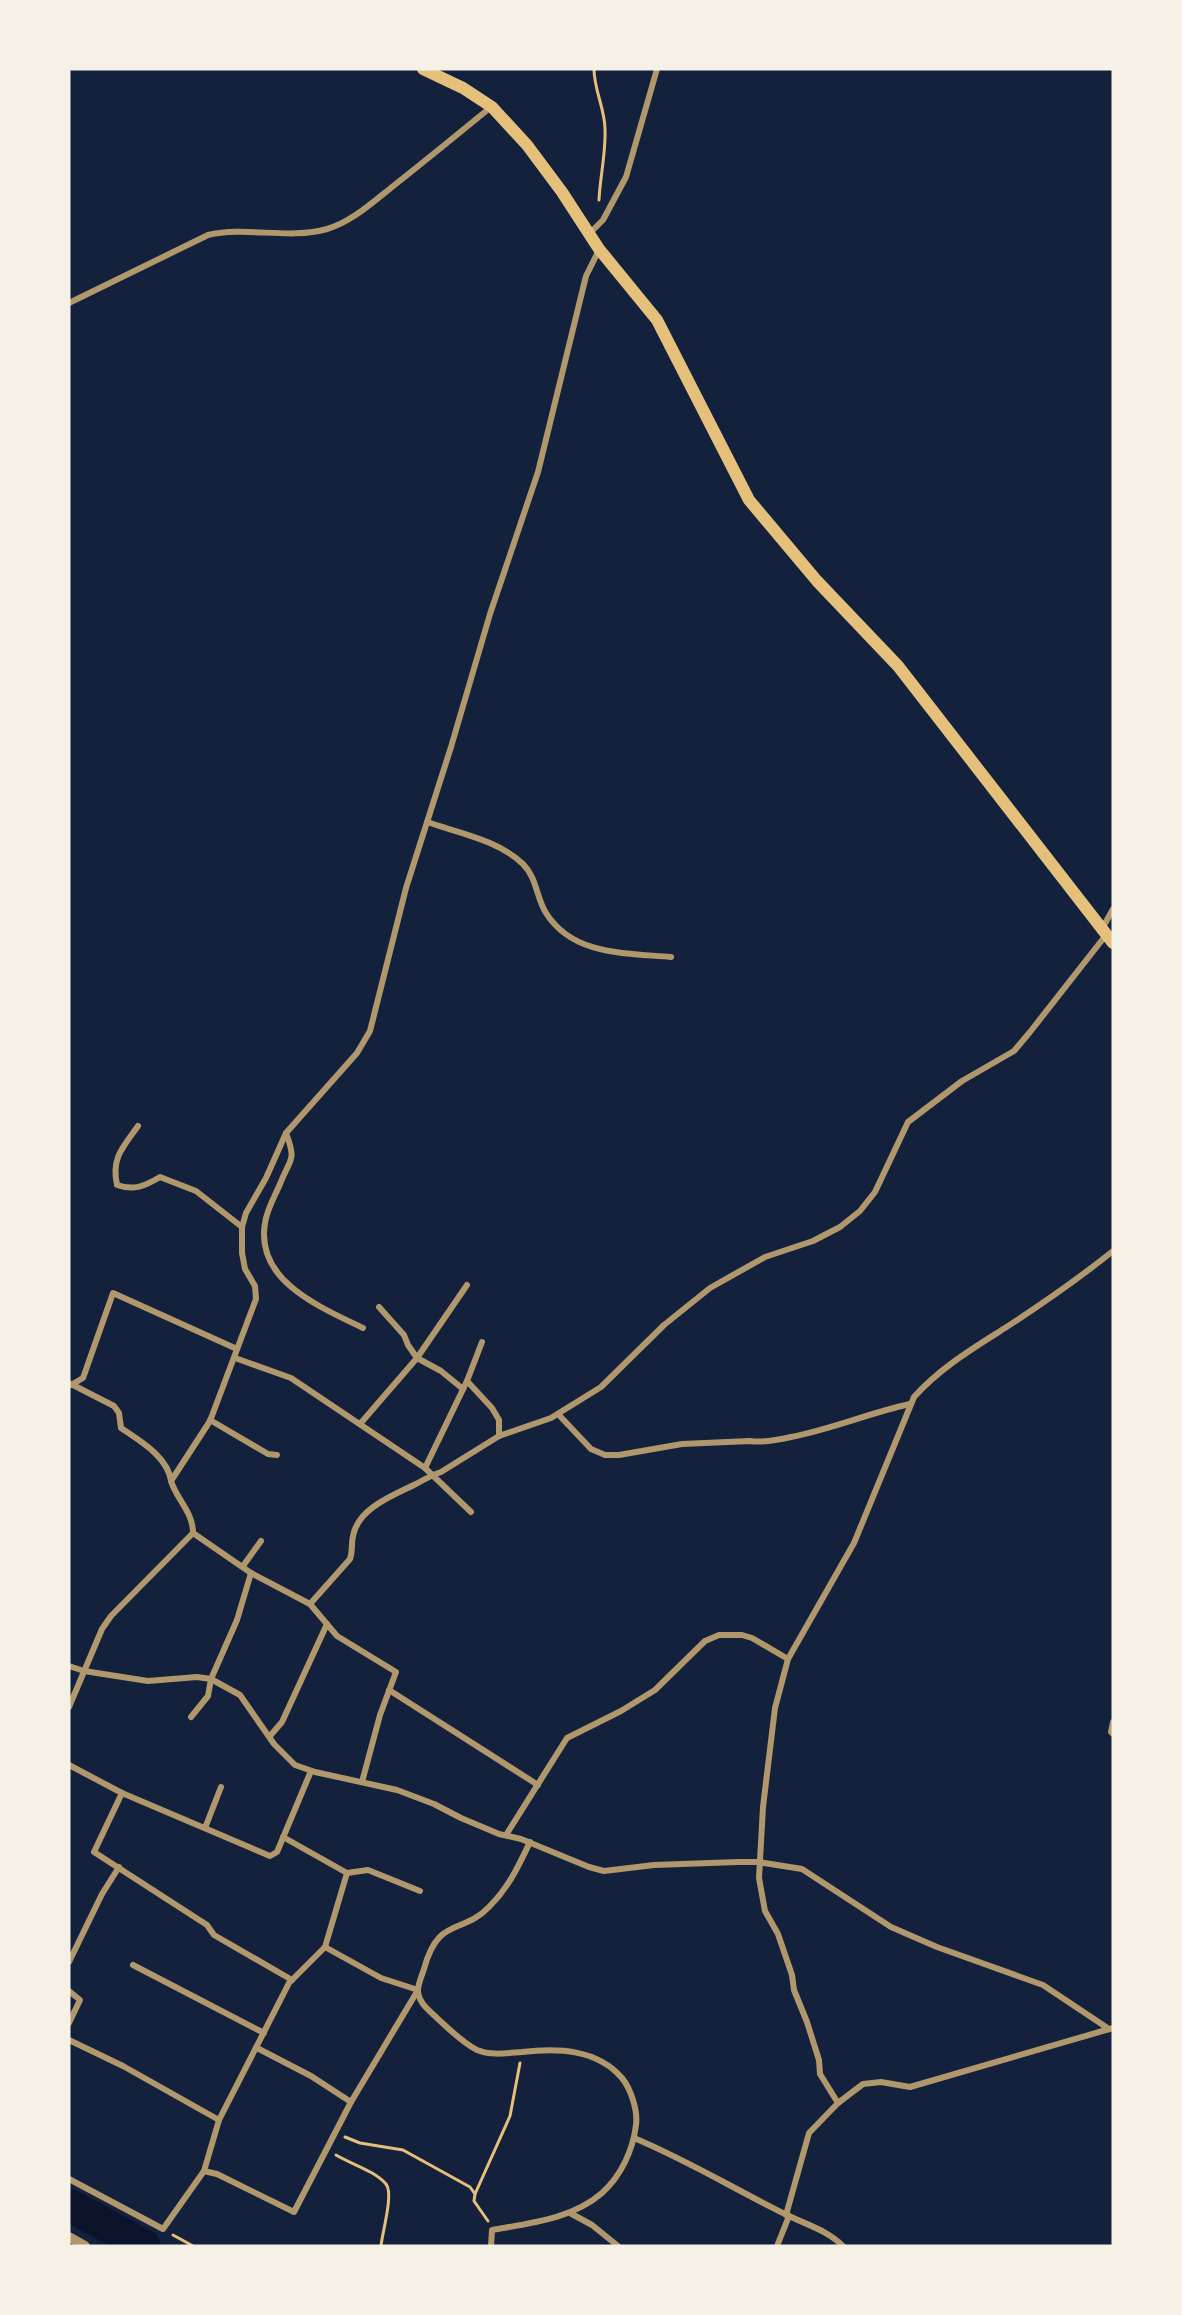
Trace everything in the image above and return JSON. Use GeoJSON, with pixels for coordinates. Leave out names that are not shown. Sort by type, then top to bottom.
{"type":"FeatureCollection","features":[{"type":"Feature","properties":{"kind":"main road"},"geometry":{"type":"LineString","coordinates":[[423,69],[463,88],[492,107],[542,164],[594,230],[599,249],[657,320],[749,500],[817,581],[898,666],[1107,935]]}},
{"type":"Feature","properties":{"kind":"street"},"geometry":{"type":"LineString","coordinates":[[594,230],[626,177],[657,69]]}},
{"type":"Feature","properties":{"kind":"street"},"geometry":{"type":"LineString","coordinates":[[69,303],[208,235],[230,231],[299,233],[327,229],[347,220],[384,194],[492,107]]}},
{"type":"Feature","properties":{"kind":"street"},"geometry":{"type":"LineString","coordinates":[[171,1481],[210,1420],[256,1299],[255,1286],[245,1269],[242,1252],[242,1227],[246,1214],[266,1178],[286,1133],[357,1053],[370,1031],[405,888],[490,614],[538,472],[586,276],[599,249]]}},
{"type":"Feature","properties":{"kind":"street"},"geometry":{"type":"LineString","coordinates":[[427,822],[493,844],[521,862],[532,874],[545,912],[561,932],[569,937],[605,951],[671,957]]}},
{"type":"Feature","properties":{"kind":"street"},"geometry":{"type":"LineString","coordinates":[[310,1604],[350,1558],[353,1552],[352,1535],[360,1522],[372,1508],[388,1496],[441,1472],[499,1436],[558,1414],[601,1387],[664,1326],[710,1288],[765,1257],[813,1241],[840,1227],[860,1211],[875,1192],[908,1122],[962,1081],[1014,1051],[1107,935],[1113,909]]}},
{"type":"Feature","properties":{"kind":"street"},"geometry":{"type":"LineString","coordinates":[[138,1126],[116,1158],[114,1173],[117,1185],[130,1189],[146,1186],[160,1178],[196,1191],[242,1227]]}},
{"type":"Feature","properties":{"kind":"street"},"geometry":{"type":"LineString","coordinates":[[286,1133],[293,1150],[293,1158],[284,1174],[265,1224],[266,1256],[270,1265],[307,1300],[363,1328]]}},
{"type":"Feature","properties":{"kind":"street"},"geometry":{"type":"LineString","coordinates":[[838,2103],[820,2074],[819,2060],[794,1990],[792,1975],[778,1934],[765,1911],[759,1878],[763,1807],[775,1708],[788,1659],[854,1543],[914,1397],[949,1363],[1061,1291],[1113,1251]]}},
{"type":"Feature","properties":{"kind":"street"},"geometry":{"type":"LineString","coordinates":[[360,1424],[417,1358],[467,1285]]}},
{"type":"Feature","properties":{"kind":"street"},"geometry":{"type":"LineString","coordinates":[[70,1384],[83,1378],[113,1293],[237,1349]]}},
{"type":"Feature","properties":{"kind":"street"},"geometry":{"type":"LineString","coordinates":[[379,1307],[404,1335],[417,1358],[441,1371],[463,1389]]}},
{"type":"Feature","properties":{"kind":"street"},"geometry":{"type":"LineString","coordinates":[[426,1468],[467,1381],[482,1341]]}},
{"type":"Feature","properties":{"kind":"street"},"geometry":{"type":"LineString","coordinates":[[235,1358],[291,1378],[426,1468],[471,1512]]}},
{"type":"Feature","properties":{"kind":"street"},"geometry":{"type":"LineString","coordinates":[[467,1381],[492,1407],[499,1420],[499,1436]]}},
{"type":"Feature","properties":{"kind":"street"},"geometry":{"type":"LineString","coordinates":[[69,1707],[102,1629],[111,1616],[194,1533],[194,1520],[174,1489],[170,1473],[162,1461],[145,1444],[121,1428],[119,1413],[114,1406],[70,1384]]}},
{"type":"Feature","properties":{"kind":"street"},"geometry":{"type":"LineString","coordinates":[[558,1414],[591,1449],[605,1455],[619,1455],[682,1444],[768,1441],[814,1432],[910,1404]]}},
{"type":"Feature","properties":{"kind":"street"},"geometry":{"type":"LineString","coordinates":[[210,1420],[268,1454],[277,1455]]}},
{"type":"Feature","properties":{"kind":"street"},"geometry":{"type":"LineString","coordinates":[[194,1533],[251,1573],[310,1604],[337,1636],[396,1672],[362,1782]]}},
{"type":"Feature","properties":{"kind":"street"},"geometry":{"type":"LineString","coordinates":[[243,1566],[261,1541]]}},
{"type":"Feature","properties":{"kind":"street"},"geometry":{"type":"LineString","coordinates":[[191,1717],[208,1696],[211,1679],[237,1620],[251,1573]]}},
{"type":"Feature","properties":{"kind":"street"},"geometry":{"type":"LineString","coordinates":[[270,1736],[282,1722],[327,1624]]}},
{"type":"Feature","properties":{"kind":"street"},"geometry":{"type":"LineString","coordinates":[[506,1835],[567,1738],[621,1711],[654,1690],[705,1641],[719,1635],[742,1635],[752,1638],[788,1659]]}},
{"type":"Feature","properties":{"kind":"street"},"geometry":{"type":"LineString","coordinates":[[69,1666],[84,1671],[148,1682],[197,1677],[211,1679],[240,1695],[274,1744],[295,1765],[415,1797],[461,1818],[604,1871],[654,1864],[759,1862],[802,1869],[891,1927],[937,1947],[1043,1985],[1111,2029]]}},
{"type":"Feature","properties":{"kind":"street"},"geometry":{"type":"LineString","coordinates":[[389,1690],[538,1785]]}},
{"type":"Feature","properties":{"kind":"street"},"geometry":{"type":"LineString","coordinates":[[1113,1722],[1111,1732],[1113,1734]]}},
{"type":"Feature","properties":{"kind":"street"},"geometry":{"type":"LineString","coordinates":[[69,1765],[122,1793],[270,1856],[277,1852],[311,1771]]}},
{"type":"Feature","properties":{"kind":"street"},"geometry":{"type":"LineString","coordinates":[[205,1828],[221,1787]]}},
{"type":"Feature","properties":{"kind":"street"},"geometry":{"type":"LineString","coordinates":[[122,1793],[94,1852],[207,1925],[214,1935],[292,1980]]}},
{"type":"Feature","properties":{"kind":"street"},"geometry":{"type":"LineString","coordinates":[[283,1837],[347,1873],[368,1870],[420,1891]]}},
{"type":"Feature","properties":{"kind":"street"},"geometry":{"type":"LineString","coordinates":[[204,2170],[217,2174],[294,2212],[351,2102],[418,1990],[426,1958],[438,1937],[448,1929],[488,1909],[509,1886],[530,1842]]}},
{"type":"Feature","properties":{"kind":"street"},"geometry":{"type":"LineString","coordinates":[[69,1962],[102,1894],[119,1867]]}},
{"type":"Feature","properties":{"kind":"street"},"geometry":{"type":"LineString","coordinates":[[69,2179],[164,2229],[204,2170],[219,2120],[292,1980],[325,1947],[347,1873]]}},
{"type":"Feature","properties":{"kind":"street"},"geometry":{"type":"LineString","coordinates":[[325,1947],[381,1978],[418,1990]]}},
{"type":"Feature","properties":{"kind":"street"},"geometry":{"type":"LineString","coordinates":[[133,1965],[264,2032]]}},
{"type":"Feature","properties":{"kind":"street"},"geometry":{"type":"LineString","coordinates":[[418,1990],[422,2003],[453,2033],[478,2050],[498,2054],[563,2049],[593,2057],[611,2066],[626,2083],[633,2099],[637,2121],[634,2138],[628,2155],[605,2190],[587,2205],[570,2213],[492,2230],[490,2246]]}},
{"type":"Feature","properties":{"kind":"street"},"geometry":{"type":"LineString","coordinates":[[69,1991],[80,2000],[69,2023]]}},
{"type":"Feature","properties":{"kind":"street"},"geometry":{"type":"LineString","coordinates":[[777,2246],[809,2133],[838,2103],[863,2084],[881,2082],[910,2087],[1111,2029]]}},
{"type":"Feature","properties":{"kind":"street"},"geometry":{"type":"LineString","coordinates":[[69,2040],[123,2066],[219,2120]]}},
{"type":"Feature","properties":{"kind":"street"},"geometry":{"type":"LineString","coordinates":[[257,2048],[311,2076],[351,2102]]}},
{"type":"Feature","properties":{"kind":"street"},"geometry":{"type":"LineString","coordinates":[[634,2138],[751,2195],[787,2216],[832,2235],[843,2246]]}},
{"type":"Feature","properties":{"kind":"street"},"geometry":{"type":"LineString","coordinates":[[570,2213],[592,2225],[618,2246]]}},
{"type":"Feature","properties":{"kind":"street"},"geometry":{"type":"LineString","coordinates":[[69,2237],[85,2246]]}},
{"type":"Feature","properties":{"kind":"path"},"geometry":{"type":"LineString","coordinates":[[594,69],[605,129],[594,230]]}},
{"type":"Feature","properties":{"kind":"path"},"geometry":{"type":"LineString","coordinates":[[492,2230],[474,2201],[475,2194],[510,2116],[520,2067],[520,2052]]}},
{"type":"Feature","properties":{"kind":"path"},"geometry":{"type":"LineString","coordinates":[[335,2133],[360,2143],[403,2150],[470,2187],[475,2194]]}},
{"type":"Feature","properties":{"kind":"path"},"geometry":{"type":"LineString","coordinates":[[327,2150],[372,2174],[387,2185],[388,2205],[381,2246]]}},
{"type":"Feature","properties":{"kind":"path"},"geometry":{"type":"LineString","coordinates":[[164,2229],[193,2246]]}},
{"type":"Feature","properties":{"kind":"waterway"},"geometry":{"type":"LineString","coordinates":[[69,2205],[144,2246]]}}]}
